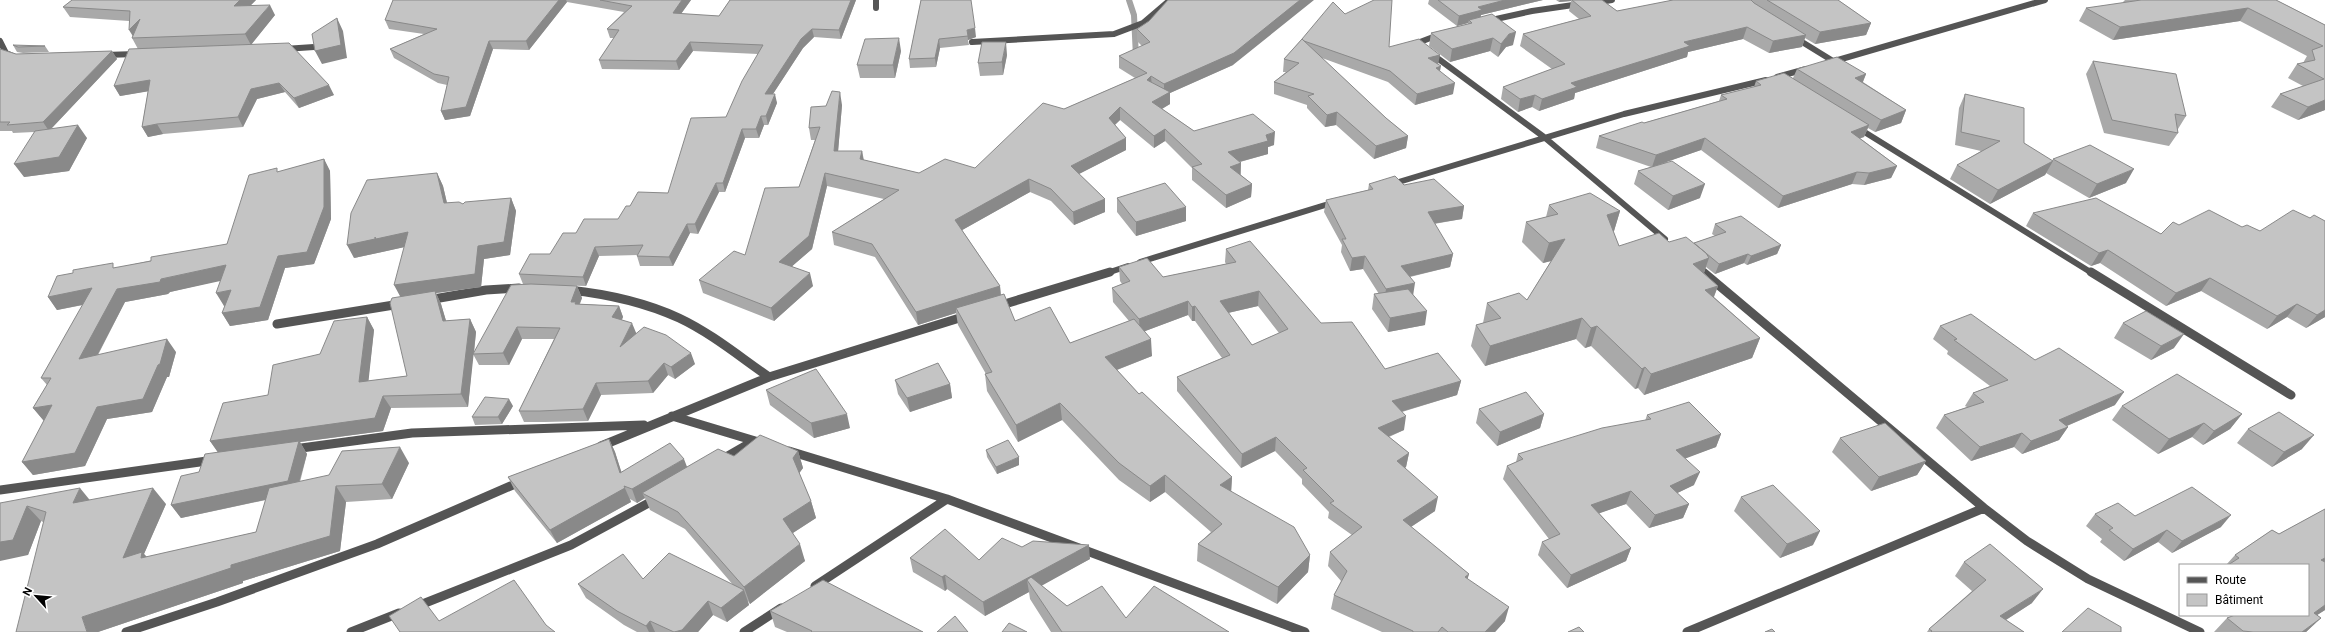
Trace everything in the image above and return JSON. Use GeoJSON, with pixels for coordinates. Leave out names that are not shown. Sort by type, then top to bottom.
{"type":"FeatureCollection","features":[{"type":"Feature","properties":{"kind":"street"},"geometry":{"type":"LineString","coordinates":[[876,0],[876,8]]}},
{"type":"Feature","properties":{"kind":"street"},"geometry":{"type":"LineString","coordinates":[[972,42],[1114,34],[1143,23],[1170,0]]}},
{"type":"Feature","properties":{"kind":"street"},"geometry":{"type":"LineString","coordinates":[[1478,24],[1532,11],[1612,0]]}},
{"type":"Feature","properties":{"kind":"street"},"geometry":{"type":"LineString","coordinates":[[1790,35],[1829,62],[2045,0]]}},
{"type":"Feature","properties":{"kind":"street"},"geometry":{"type":"LineString","coordinates":[[1447,32],[1424,39],[1420,42],[1421,46],[1544,137],[1672,246]]}},
{"type":"Feature","properties":{"kind":"street"},"geometry":{"type":"LineString","coordinates":[[0,41],[6,53],[11,56],[22,58]]}},
{"type":"Feature","properties":{"kind":"street"},"geometry":{"type":"LineString","coordinates":[[275,49],[314,48]]}},
{"type":"Feature","properties":{"kind":"street"},"geometry":{"type":"LineString","coordinates":[[93,56],[148,54]]}},
{"type":"Feature","properties":{"kind":"street"},"geometry":{"type":"LineString","coordinates":[[1384,186],[1544,137],[1694,94],[1780,80],[1812,67]]}},
{"type":"Feature","properties":{"kind":"street"},"geometry":{"type":"LineString","coordinates":[[1851,123],[2291,395]]}},
{"type":"Feature","properties":{"kind":"street"},"geometry":{"type":"LineString","coordinates":[[990,309],[1346,198]]}},
{"type":"Feature","properties":{"kind":"street"},"geometry":{"type":"LineString","coordinates":[[1690,261],[1984,508],[2027,541],[2088,579],[2200,632]]}},
{"type":"Feature","properties":{"kind":"street"},"geometry":{"type":"LineString","coordinates":[[277,324],[486,290],[529,288]]}},
{"type":"Feature","properties":{"kind":"street"},"geometry":{"type":"LineString","coordinates":[[563,289],[623,298],[660,310],[693,325],[769,377]]}},
{"type":"Feature","properties":{"kind":"street"},"geometry":{"type":"LineString","coordinates":[[591,450],[648,425],[769,377],[974,313]]}},
{"type":"Feature","properties":{"kind":"street"},"geometry":{"type":"LineString","coordinates":[[672,416],[947,499],[1305,632]]}},
{"type":"Feature","properties":{"kind":"street"},"geometry":{"type":"LineString","coordinates":[[286,450],[412,434],[648,425]]}},
{"type":"Feature","properties":{"kind":"street"},"geometry":{"type":"LineString","coordinates":[[714,464],[754,441]]}},
{"type":"Feature","properties":{"kind":"street"},"geometry":{"type":"LineString","coordinates":[[0,490],[224,458]]}},
{"type":"Feature","properties":{"kind":"street"},"geometry":{"type":"LineString","coordinates":[[126,632],[217,602],[377,544],[534,475]]}},
{"type":"Feature","properties":{"kind":"street"},"geometry":{"type":"LineString","coordinates":[[351,632],[571,545],[615,523],[668,492]]}},
{"type":"Feature","properties":{"kind":"street"},"geometry":{"type":"LineString","coordinates":[[803,594],[947,499]]}},
{"type":"Feature","properties":{"kind":"street"},"geometry":{"type":"LineString","coordinates":[[1687,632],[1984,508]]}},
{"type":"Feature","properties":{"kind":"street"},"geometry":{"type":"LineString","coordinates":[[744,632],[790,602]]}},
{"type":"Feature","properties":{"kind":"building"},"geometry":{"type":"Polygon","coordinates":[[[72,0],[240,0],[234,6],[270,5],[245,34],[132,38],[140,19],[129,30],[130,11],[63,7],[72,0]]]}},
{"type":"Feature","properties":{"kind":"building"},"geometry":{"type":"Polygon","coordinates":[[[393,0],[559,0],[526,41],[489,41],[466,107],[441,111],[449,77],[434,74],[390,49],[437,29],[385,20],[393,0]]]}},
{"type":"Feature","properties":{"kind":"building"},"geometry":{"type":"Polygon","coordinates":[[[600,0],[682,0],[673,13],[719,16],[730,0],[851,0],[839,30],[812,29],[801,39],[765,94],[775,94],[766,116],[761,116],[756,129],[742,129],[723,183],[716,183],[695,224],[687,224],[669,257],[637,256],[643,245],[595,247],[583,277],[519,274],[530,254],[550,254],[563,233],[576,233],[584,219],[618,219],[626,206],[630,206],[638,192],[668,193],[691,118],[726,117],[742,81],[763,45],[690,42],[676,61],[599,60],[619,30],[607,29],[632,6],[600,0]]]}},
{"type":"Feature","properties":{"kind":"building"},"geometry":{"type":"Polygon","coordinates":[[[921,0],[971,0],[975,28],[967,30],[968,36],[939,39],[935,58],[909,59],[921,0]]]}},
{"type":"Feature","properties":{"kind":"building"},"geometry":{"type":"Polygon","coordinates":[[[1168,0],[1300,0],[1234,53],[1164,84],[1151,76],[1147,80],[1170,92],[1152,102],[1194,131],[1253,114],[1275,132],[1266,135],[1268,141],[1228,152],[1241,163],[1230,167],[1252,184],[1226,195],[1192,167],[1202,164],[1165,129],[1154,136],[1120,107],[1109,118],[1126,138],[1071,166],[1105,199],[1073,212],[1051,189],[1029,179],[955,220],[1000,286],[916,312],[872,244],[832,232],[899,190],[825,173],[809,236],[779,262],[810,273],[771,308],[699,280],[734,251],[745,255],[765,188],[799,187],[820,127],[809,128],[811,107],[826,106],[832,91],[840,92],[834,151],[862,151],[860,159],[919,173],[945,159],[975,168],[1043,103],[1064,109],[1147,73],[1119,56],[1150,42],[1137,29],[1149,21],[1168,0]]]}},
{"type":"Feature","properties":{"kind":"building"},"geometry":{"type":"Polygon","coordinates":[[[1374,0],[1392,0],[1389,47],[1419,39],[1440,55],[1428,58],[1441,66],[1436,68],[1455,83],[1417,94],[1390,71],[1302,39],[1333,2],[1345,14],[1374,0]]]}},
{"type":"Feature","properties":{"kind":"building"},"geometry":{"type":"Polygon","coordinates":[[[1438,0],[1505,0],[1478,7],[1482,10],[1459,16],[1438,0]]]}},
{"type":"Feature","properties":{"kind":"building"},"geometry":{"type":"Polygon","coordinates":[[[1572,0],[1602,0],[1617,11],[1673,0],[1751,0],[1806,35],[1773,41],[1747,27],[1684,42],[1690,46],[1571,83],[1577,87],[1542,99],[1535,95],[1520,99],[1503,87],[1565,64],[1523,34],[1591,16],[1572,0]]]}},
{"type":"Feature","properties":{"kind":"building"},"geometry":{"type":"Polygon","coordinates":[[[1767,0],[1838,0],[1871,23],[1820,32],[1767,0]]]}},
{"type":"Feature","properties":{"kind":"building"},"geometry":{"type":"Polygon","coordinates":[[[2141,0],[2276,0],[2325,25],[2325,100],[2308,107],[2280,94],[2324,79],[2297,64],[2315,60],[2312,50],[2323,46],[2248,8],[2120,27],[2086,8],[2141,0]]]}},
{"type":"Feature","properties":{"kind":"building"},"geometry":{"type":"Polygon","coordinates":[[[1492,14],[1516,32],[1509,34],[1501,44],[1493,38],[1452,49],[1431,33],[1472,23],[1469,20],[1492,14]]]}},
{"type":"Feature","properties":{"kind":"building"},"geometry":{"type":"Polygon","coordinates":[[[337,18],[341,45],[315,51],[312,34],[337,18]]]}},
{"type":"Feature","properties":{"kind":"building"},"geometry":{"type":"Polygon","coordinates":[[[899,38],[893,65],[857,65],[865,39],[899,38]]]}},
{"type":"Feature","properties":{"kind":"building"},"geometry":{"type":"Polygon","coordinates":[[[1302,39],[1386,118],[1408,136],[1376,146],[1337,112],[1327,115],[1308,96],[1314,94],[1274,82],[1299,63],[1284,59],[1302,39]]]}},
{"type":"Feature","properties":{"kind":"building"},"geometry":{"type":"Polygon","coordinates":[[[982,42],[1006,42],[1002,62],[978,63],[982,42]]]}},
{"type":"Feature","properties":{"kind":"building"},"geometry":{"type":"Polygon","coordinates":[[[289,43],[329,85],[294,98],[279,83],[251,89],[238,117],[157,124],[142,127],[150,80],[114,86],[129,49],[289,43]]]}},
{"type":"Feature","properties":{"kind":"building"},"geometry":{"type":"Polygon","coordinates":[[[13,45],[45,46],[18,47],[13,45]]]}},
{"type":"Feature","properties":{"kind":"building"},"geometry":{"type":"Polygon","coordinates":[[[0,49],[16,54],[112,51],[43,122],[7,125],[10,122],[0,122],[0,49]]]}},
{"type":"Feature","properties":{"kind":"building"},"geometry":{"type":"Polygon","coordinates":[[[1837,57],[1866,74],[1855,78],[1906,110],[1881,120],[1797,69],[1837,57]]]}},
{"type":"Feature","properties":{"kind":"building"},"geometry":{"type":"Polygon","coordinates":[[[2093,61],[2176,74],[2186,116],[2175,114],[2178,133],[2112,120],[2093,61]]]}},
{"type":"Feature","properties":{"kind":"building"},"geometry":{"type":"Polygon","coordinates":[[[1784,73],[1869,125],[1851,132],[1897,166],[1869,173],[1857,172],[1783,196],[1705,138],[1656,155],[1599,136],[1642,122],[1644,123],[1727,99],[1721,95],[1761,85],[1756,81],[1784,73]]]}},
{"type":"Feature","properties":{"kind":"building"},"geometry":{"type":"Polygon","coordinates":[[[1965,94],[2024,108],[2024,143],[2053,161],[1998,190],[1957,165],[2000,141],[1961,132],[1965,94]]]}},
{"type":"Feature","properties":{"kind":"building"},"geometry":{"type":"Polygon","coordinates":[[[78,125],[59,157],[14,164],[35,131],[78,125]]]}},
{"type":"Feature","properties":{"kind":"building"},"geometry":{"type":"Polygon","coordinates":[[[2090,145],[2134,169],[2097,184],[2053,159],[2090,145]]]}},
{"type":"Feature","properties":{"kind":"building"},"geometry":{"type":"Polygon","coordinates":[[[324,159],[324,207],[307,252],[278,256],[260,307],[222,313],[231,290],[216,293],[226,265],[161,279],[160,282],[117,289],[79,359],[167,339],[160,364],[158,365],[143,399],[97,407],[75,453],[22,462],[52,405],[33,408],[51,378],[41,378],[92,288],[48,297],[57,276],[73,273],[73,270],[113,263],[113,268],[151,261],[151,257],[227,244],[249,175],[277,168],[277,172],[324,159]]]}},
{"type":"Feature","properties":{"kind":"building"},"geometry":{"type":"Polygon","coordinates":[[[1672,161],[1705,184],[1673,196],[1638,171],[1672,161]]]}},
{"type":"Feature","properties":{"kind":"building"},"geometry":{"type":"Polygon","coordinates":[[[437,173],[444,203],[459,202],[463,204],[465,202],[511,198],[504,242],[478,246],[475,274],[394,285],[408,232],[376,239],[375,237],[375,239],[347,245],[351,213],[367,180],[437,173]]]}},
{"type":"Feature","properties":{"kind":"building"},"geometry":{"type":"Polygon","coordinates":[[[1395,176],[1404,185],[1434,179],[1464,206],[1428,212],[1453,254],[1401,266],[1415,283],[1386,289],[1365,256],[1352,258],[1342,239],[1346,239],[1326,200],[1373,189],[1369,184],[1395,176]]]}},
{"type":"Feature","properties":{"kind":"building"},"geometry":{"type":"Polygon","coordinates":[[[1165,183],[1186,207],[1136,222],[1117,198],[1165,183]]]}},
{"type":"Feature","properties":{"kind":"building"},"geometry":{"type":"Polygon","coordinates":[[[1590,193],[1620,211],[1607,215],[1619,246],[1659,233],[1669,242],[1686,237],[1706,253],[1709,258],[1693,264],[1718,286],[1705,290],[1760,338],[1651,374],[1645,367],[1642,369],[1597,326],[1591,328],[1582,318],[1490,346],[1476,325],[1501,318],[1487,303],[1519,293],[1527,300],[1565,239],[1549,243],[1526,222],[1558,214],[1549,205],[1590,193]]]}},
{"type":"Feature","properties":{"kind":"building"},"geometry":{"type":"Polygon","coordinates":[[[2096,198],[2161,234],[2173,222],[2179,225],[2209,210],[2242,227],[2247,225],[2260,231],[2293,210],[2310,218],[2314,215],[2325,221],[2325,310],[2317,315],[2297,304],[2277,316],[2210,278],[2176,293],[2108,250],[2099,253],[2033,213],[2096,198]]]}},
{"type":"Feature","properties":{"kind":"building"},"geometry":{"type":"Polygon","coordinates":[[[1741,216],[1781,245],[1751,256],[1748,254],[1719,264],[1694,243],[1726,232],[1715,224],[1741,216]]]}},
{"type":"Feature","properties":{"kind":"building"},"geometry":{"type":"Polygon","coordinates":[[[1250,241],[1321,323],[1352,322],[1385,369],[1438,353],[1461,381],[1392,401],[1406,416],[1378,428],[1409,453],[1397,461],[1438,497],[1403,520],[1469,574],[1465,577],[1509,607],[1485,632],[1448,632],[1442,627],[1438,632],[1413,632],[1334,595],[1347,571],[1330,552],[1362,527],[1330,503],[1334,501],[1303,470],[1307,468],[1276,437],[1242,454],[1177,377],[1230,355],[1195,306],[1192,307],[1188,301],[1139,319],[1112,288],[1130,281],[1119,267],[1147,258],[1163,277],[1236,262],[1226,249],[1250,241]],[[1259,291],[1220,301],[1252,345],[1288,329],[1259,291]]]}},
{"type":"Feature","properties":{"kind":"building"},"geometry":{"type":"Polygon","coordinates":[[[531,284],[577,286],[571,302],[576,302],[575,304],[619,306],[612,317],[632,323],[620,347],[644,327],[666,335],[691,353],[671,367],[664,363],[648,381],[596,383],[583,409],[519,411],[560,328],[517,327],[503,353],[473,354],[511,285],[531,284]]]}},
{"type":"Feature","properties":{"kind":"building"},"geometry":{"type":"Polygon","coordinates":[[[1408,289],[1427,311],[1390,318],[1374,294],[1408,289]]]}},
{"type":"Feature","properties":{"kind":"building"},"geometry":{"type":"Polygon","coordinates":[[[435,291],[443,321],[470,319],[461,394],[383,396],[375,418],[210,441],[223,403],[268,395],[273,365],[320,354],[334,321],[367,317],[359,382],[407,376],[390,303],[392,298],[435,291]]]}},
{"type":"Feature","properties":{"kind":"building"},"geometry":{"type":"Polygon","coordinates":[[[1004,294],[1015,321],[1050,307],[1070,343],[1134,319],[1151,339],[1105,357],[1139,394],[1142,392],[1232,477],[1220,485],[1294,527],[1310,555],[1278,587],[1198,544],[1222,524],[1165,475],[1150,486],[1119,463],[1060,403],[1016,425],[985,374],[992,372],[956,308],[1004,294]]]}},
{"type":"Feature","properties":{"kind":"building"},"geometry":{"type":"Polygon","coordinates":[[[2146,311],[2184,334],[2161,346],[2123,323],[2146,311]]]}},
{"type":"Feature","properties":{"kind":"building"},"geometry":{"type":"Polygon","coordinates":[[[1971,314],[2035,360],[2059,348],[2124,392],[2059,420],[2068,427],[2031,441],[2022,433],[1980,447],[1944,415],[1984,402],[1973,393],[2008,380],[1954,340],[1957,339],[1940,326],[1971,314]]]}},
{"type":"Feature","properties":{"kind":"building"},"geometry":{"type":"Polygon","coordinates":[[[938,363],[950,384],[907,398],[895,380],[938,363]]]}},
{"type":"Feature","properties":{"kind":"building"},"geometry":{"type":"Polygon","coordinates":[[[816,369],[847,414],[811,423],[766,390],[816,369]]]}},
{"type":"Feature","properties":{"kind":"building"},"geometry":{"type":"Polygon","coordinates":[[[2177,374],[2242,414],[2214,431],[2204,423],[2169,439],[2122,406],[2177,374]]]}},
{"type":"Feature","properties":{"kind":"building"},"geometry":{"type":"Polygon","coordinates":[[[1526,392],[1544,414],[1500,432],[1479,409],[1526,392]]]}},
{"type":"Feature","properties":{"kind":"building"},"geometry":{"type":"Polygon","coordinates":[[[485,397],[509,399],[498,417],[472,417],[485,397]]]}},
{"type":"Feature","properties":{"kind":"building"},"geometry":{"type":"Polygon","coordinates":[[[1689,402],[1721,434],[1676,450],[1700,472],[1670,486],[1689,504],[1655,515],[1631,491],[1591,505],[1631,548],[1571,575],[1542,542],[1560,534],[1507,466],[1523,459],[1518,454],[1602,428],[1651,419],[1647,415],[1689,402]]]}},
{"type":"Feature","properties":{"kind":"building"},"geometry":{"type":"Polygon","coordinates":[[[2279,412],[2314,435],[2284,452],[2248,429],[2279,412]]]}},
{"type":"Feature","properties":{"kind":"building"},"geometry":{"type":"Polygon","coordinates":[[[1885,423],[1926,461],[1879,477],[1840,438],[1885,423]]]}},
{"type":"Feature","properties":{"kind":"building"},"geometry":{"type":"Polygon","coordinates":[[[760,435],[798,451],[793,458],[811,501],[783,519],[800,544],[744,587],[678,512],[642,493],[718,449],[734,456],[760,435]]]}},
{"type":"Feature","properties":{"kind":"building"},"geometry":{"type":"Polygon","coordinates":[[[609,439],[620,473],[670,443],[684,459],[632,489],[624,486],[625,488],[550,530],[508,477],[609,439]]]}},
{"type":"Feature","properties":{"kind":"building"},"geometry":{"type":"Polygon","coordinates":[[[1008,440],[1019,457],[996,467],[986,450],[1008,440]]]}},
{"type":"Feature","properties":{"kind":"building"},"geometry":{"type":"Polygon","coordinates":[[[299,441],[288,481],[171,505],[181,476],[199,472],[205,454],[299,441]]]}},
{"type":"Feature","properties":{"kind":"building"},"geometry":{"type":"Polygon","coordinates":[[[400,447],[382,484],[336,486],[330,536],[231,565],[231,568],[82,617],[87,632],[16,632],[46,512],[27,506],[13,540],[0,542],[0,503],[80,488],[73,503],[153,488],[123,558],[142,552],[141,558],[256,532],[269,488],[329,475],[342,451],[400,447]]]}},
{"type":"Feature","properties":{"kind":"building"},"geometry":{"type":"Polygon","coordinates":[[[1773,485],[1820,531],[1787,544],[1741,497],[1773,485]]]}},
{"type":"Feature","properties":{"kind":"building"},"geometry":{"type":"Polygon","coordinates":[[[2192,487],[2231,515],[2182,541],[2167,530],[2133,549],[2109,530],[2113,528],[2095,514],[2118,503],[2135,516],[2192,487]]]}},
{"type":"Feature","properties":{"kind":"building"},"geometry":{"type":"Polygon","coordinates":[[[2325,509],[2325,558],[2321,560],[2325,562],[2325,605],[2314,613],[2321,618],[2302,632],[2243,631],[2227,618],[2232,616],[2309,616],[2309,564],[2230,564],[2239,558],[2235,555],[2272,530],[2279,534],[2325,509]]]}},
{"type":"Feature","properties":{"kind":"building"},"geometry":{"type":"Polygon","coordinates":[[[945,529],[979,560],[1002,538],[1022,547],[1033,541],[1089,545],[983,602],[945,575],[942,577],[910,558],[945,529]]]}},
{"type":"Feature","properties":{"kind":"building"},"geometry":{"type":"Polygon","coordinates":[[[1990,544],[2043,589],[2000,616],[2024,632],[1931,632],[1932,631],[1929,629],[1986,580],[1964,562],[1990,544]]]}},
{"type":"Feature","properties":{"kind":"building"},"geometry":{"type":"Polygon","coordinates":[[[669,553],[744,590],[721,608],[708,601],[682,630],[674,632],[650,621],[646,626],[617,611],[578,584],[623,554],[643,579],[669,553]]]}},
{"type":"Feature","properties":{"kind":"building"},"geometry":{"type":"Polygon","coordinates":[[[1031,577],[1067,606],[1102,586],[1126,618],[1154,586],[1229,632],[1062,632],[1027,580],[1031,577]]]}},
{"type":"Feature","properties":{"kind":"building"},"geometry":{"type":"Polygon","coordinates":[[[514,580],[546,625],[555,632],[400,632],[389,616],[421,597],[439,621],[514,580]]]}},
{"type":"Feature","properties":{"kind":"building"},"geometry":{"type":"Polygon","coordinates":[[[823,580],[923,632],[811,632],[812,631],[770,611],[823,580]]]}},
{"type":"Feature","properties":{"kind":"building"},"geometry":{"type":"Polygon","coordinates":[[[2088,608],[2121,627],[2121,632],[2062,632],[2088,608]]]}},
{"type":"Feature","properties":{"kind":"building"},"geometry":{"type":"Polygon","coordinates":[[[955,616],[968,632],[937,632],[955,616]]]}},
{"type":"Feature","properties":{"kind":"building"},"geometry":{"type":"Polygon","coordinates":[[[1009,623],[1027,632],[1002,632],[1009,623]]]}},
{"type":"Feature","properties":{"kind":"building"},"geometry":{"type":"Polygon","coordinates":[[[1579,627],[1584,632],[1568,632],[1579,627]]]}},
{"type":"Feature","properties":{"kind":"building"},"geometry":{"type":"Polygon","coordinates":[[[1772,629],[1775,632],[1765,632],[1772,629]]]}},
{"type":"Feature","properties":{"kind":"waterway"},"geometry":{"type":"LineString","coordinates":[[1129,0],[1134,15],[1136,57]]}}]}
